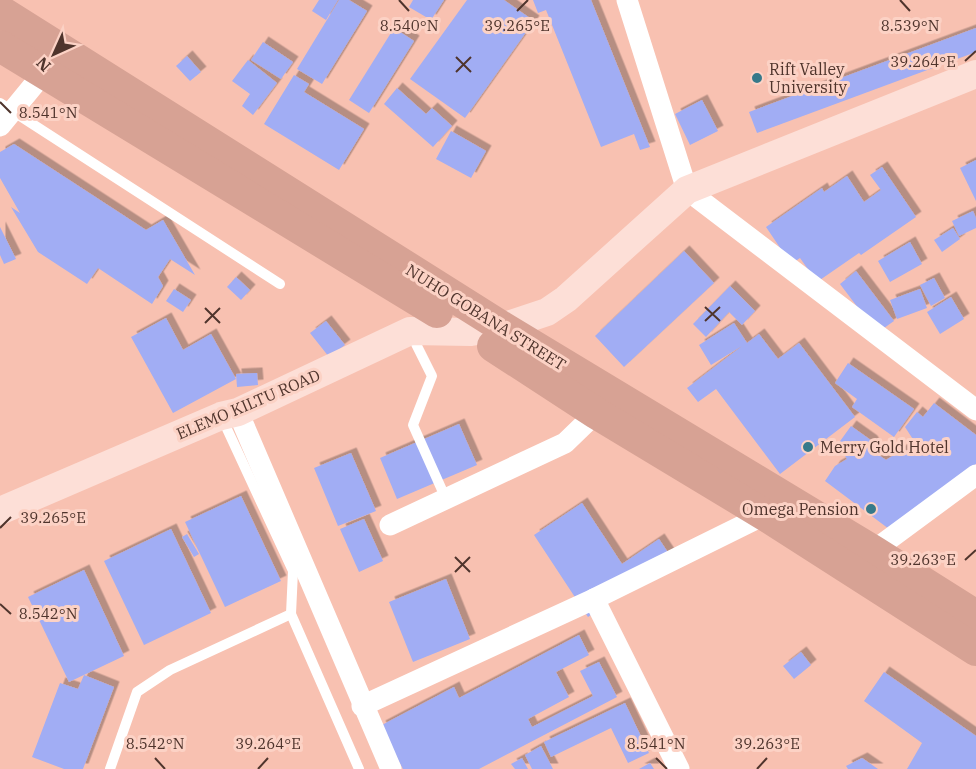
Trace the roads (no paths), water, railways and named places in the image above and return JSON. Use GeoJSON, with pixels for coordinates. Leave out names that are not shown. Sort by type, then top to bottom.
{"type":"FeatureCollection","features":[{"type":"Feature","properties":{"kind":"main road","name":"NUHO GOBANA STREET"},"geometry":{"type":"LineString","coordinates":[[0,11],[502,327],[778,508],[976,650]]}},
{"type":"Feature","properties":{"kind":"main road","name":"NUHO GOBANA STREET"},"geometry":{"type":"LineString","coordinates":[[0,46],[471,332],[596,413],[778,508],[873,551],[976,616]]}},
{"type":"Feature","properties":{"kind":"street"},"geometry":{"type":"LineString","coordinates":[[627,0],[687,190],[976,410]]}},
{"type":"Feature","properties":{"kind":"street"},"geometry":{"type":"LineString","coordinates":[[5,113],[44,74],[63,49]]}},
{"type":"Feature","properties":{"kind":"street"},"geometry":{"type":"LineString","coordinates":[[687,190],[976,74]]}},
{"type":"Feature","properties":{"kind":"street","name":"ELEMO KILTU ROAD"},"geometry":{"type":"LineString","coordinates":[[0,511],[229,414],[410,331],[471,332],[502,327],[548,312],[566,299],[687,190]]}},
{"type":"Feature","properties":{"kind":"street"},"geometry":{"type":"LineString","coordinates":[[390,525],[566,443],[596,413]]}},
{"type":"Feature","properties":{"kind":"street"},"geometry":{"type":"LineString","coordinates":[[229,414],[391,769]]}},
{"type":"Feature","properties":{"kind":"street"},"geometry":{"type":"LineString","coordinates":[[873,551],[976,475]]}},
{"type":"Feature","properties":{"kind":"street"},"geometry":{"type":"LineString","coordinates":[[362,706],[594,599],[778,508]]}},
{"type":"Feature","properties":{"kind":"street"},"geometry":{"type":"LineString","coordinates":[[594,599],[679,769]]}},
{"type":"Feature","properties":{"kind":"lane"},"geometry":{"type":"LineString","coordinates":[[5,113],[280,284]]}},
{"type":"Feature","properties":{"kind":"lane"},"geometry":{"type":"LineString","coordinates":[[410,331],[432,376],[413,425],[446,499]]}},
{"type":"Feature","properties":{"kind":"lane"},"geometry":{"type":"LineString","coordinates":[[229,414],[293,571],[291,615],[359,769]]}},
{"type":"Feature","properties":{"kind":"lane"},"geometry":{"type":"LineString","coordinates":[[110,769],[137,692],[170,669],[291,615]]}},
{"type":"Feature","properties":{"kind":"place","name":"Rift Valley University"},"geometry":{"type":"Point","coordinates":[757,78]}},
{"type":"Feature","properties":{"kind":"place","name":"Merry Gold Hotel"},"geometry":{"type":"Point","coordinates":[808,447]}},
{"type":"Feature","properties":{"kind":"place","name":"Omega Pension"},"geometry":{"type":"Point","coordinates":[871,509]}}]}
